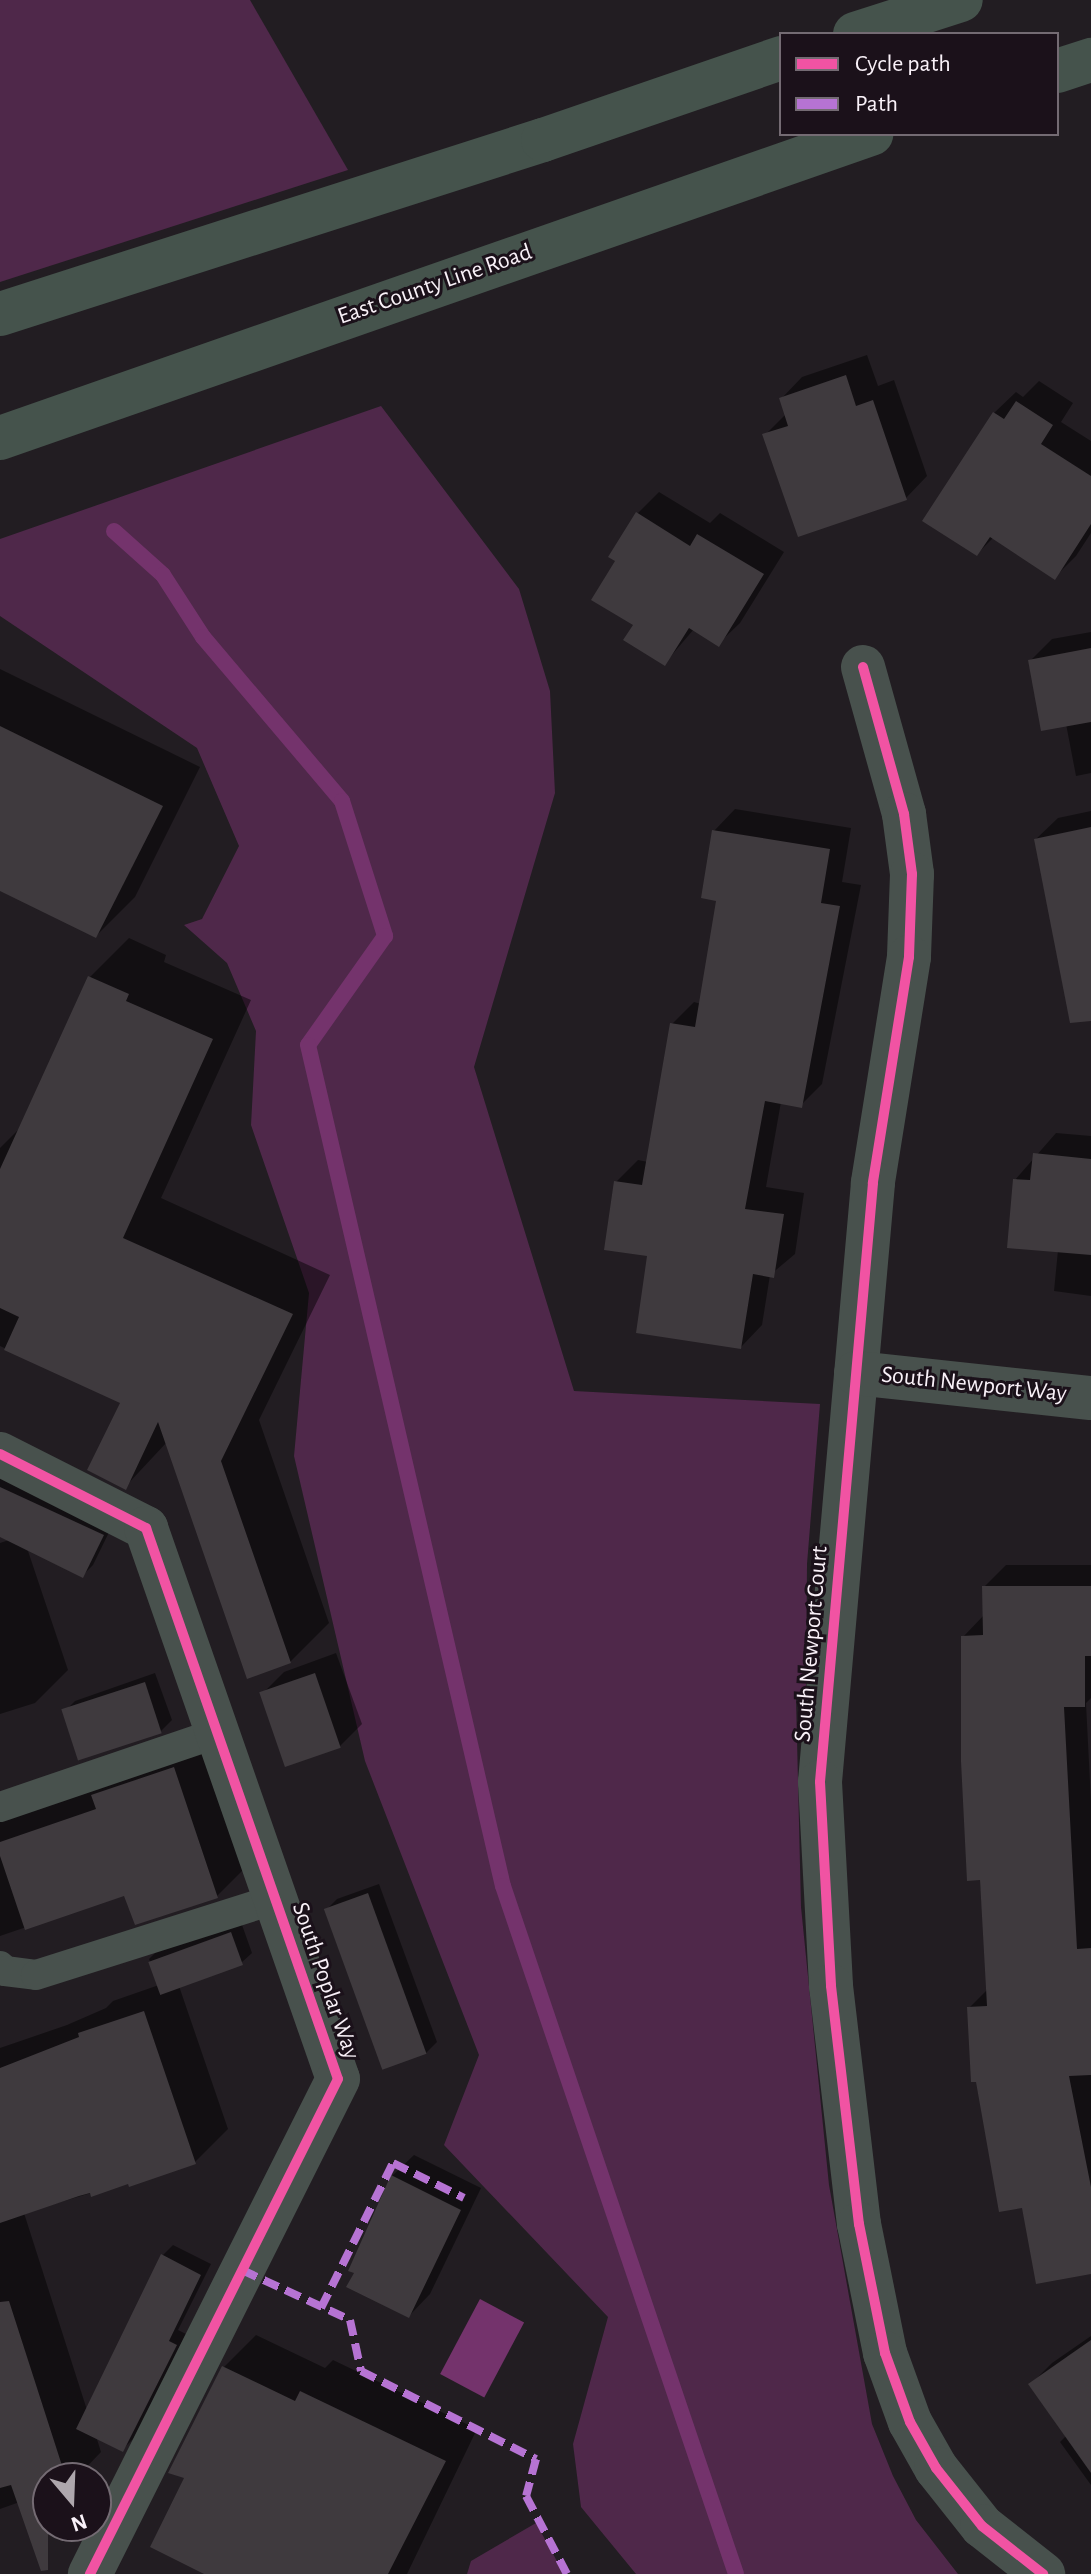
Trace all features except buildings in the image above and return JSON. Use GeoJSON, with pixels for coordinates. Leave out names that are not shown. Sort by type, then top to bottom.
{"type":"FeatureCollection","features":[{"type":"Feature","properties":{"kind":"main road"},"geometry":{"type":"LineString","coordinates":[[861,32],[961,0]]}},
{"type":"Feature","properties":{"kind":"main road"},"geometry":{"type":"LineString","coordinates":[[0,314],[543,140],[779,59]]}},
{"type":"Feature","properties":{"kind":"main road"},"geometry":{"type":"LineString","coordinates":[[1059,70],[1091,60]]}},
{"type":"Feature","properties":{"kind":"main road","name":"East County Line Road"},"geometry":{"type":"LineString","coordinates":[[0,438],[865,136]]}},
{"type":"Feature","properties":{"kind":"street","name":"South Newport Court"},"geometry":{"type":"LineString","coordinates":[[863,667],[904,814],[912,874],[909,957],[873,1183],[820,1782],[831,1986],[859,2224],[885,2353],[910,2422],[936,2468],[982,2526],[1043,2574]]}},
{"type":"Feature","properties":{"kind":"street","name":"South Newport Way"},"geometry":{"type":"LineString","coordinates":[[856,1373],[1091,1398]]}},
{"type":"Feature","properties":{"kind":"street","name":"South Poplar Way"},"geometry":{"type":"LineString","coordinates":[[0,1454],[146,1528],[338,2079],[90,2574]]}},
{"type":"Feature","properties":{"kind":"lane"},"geometry":{"type":"LineString","coordinates":[[0,1807],[217,1733]]}},
{"type":"Feature","properties":{"kind":"lane"},"geometry":{"type":"LineString","coordinates":[[0,1966],[5,1971],[36,1975],[275,1899]]}},
{"type":"Feature","properties":{"kind":"shaded area"},"geometry":{"type":"Polygon","coordinates":[[[0,0],[250,0],[348,170],[0,282],[0,0]]]}},
{"type":"Feature","properties":{"kind":"shaded area"},"geometry":{"type":"Polygon","coordinates":[[[381,406],[519,589],[550,691],[555,793],[474,1067],[574,1391],[820,1404],[807,1564],[806,1697],[796,1697],[801,1907],[829,2185],[872,2424],[893,2476],[916,2520],[958,2574],[636,2574],[581,2507],[573,2444],[608,2317],[444,2145],[479,2055],[365,1761],[294,1456],[309,1293],[251,1125],[256,1031],[227,963],[184,925],[202,919],[239,846],[197,748],[0,616],[0,539],[381,406]]]}},
{"type":"Feature","properties":{"kind":"shaded area"},"geometry":{"type":"Polygon","coordinates":[[[480,2299],[524,2322],[484,2398],[440,2374],[480,2299]]]}},
{"type":"Feature","properties":{"kind":"shaded area"},"geometry":{"type":"Polygon","coordinates":[[[536,2523],[564,2574],[467,2574],[471,2561],[536,2523]]]}},
{"type":"Feature","properties":{"kind":"waterway"},"geometry":{"type":"LineString","coordinates":[[114,531],[163,575],[203,637],[342,801],[385,936],[308,1045],[503,1886],[736,2574]]}},
{"type":"Feature","properties":{"kind":"marked path"},"geometry":{"type":"LineString","coordinates":[[321,2308],[393,2163],[464,2198]]}},
{"type":"Feature","properties":{"kind":"marked path"},"geometry":{"type":"LineString","coordinates":[[242,2270],[350,2320],[361,2371],[536,2459],[526,2496],[567,2574]]}},
{"type":"Feature","properties":{"kind":"cycle path"},"geometry":{"type":"LineString","coordinates":[[863,667],[904,814],[912,874],[909,957],[873,1183],[820,1782],[831,1986],[859,2224],[885,2353],[910,2422],[936,2468],[982,2526],[1043,2574]]}},
{"type":"Feature","properties":{"kind":"cycle path"},"geometry":{"type":"LineString","coordinates":[[0,1454],[146,1528],[338,2079],[90,2574]]}}]}
